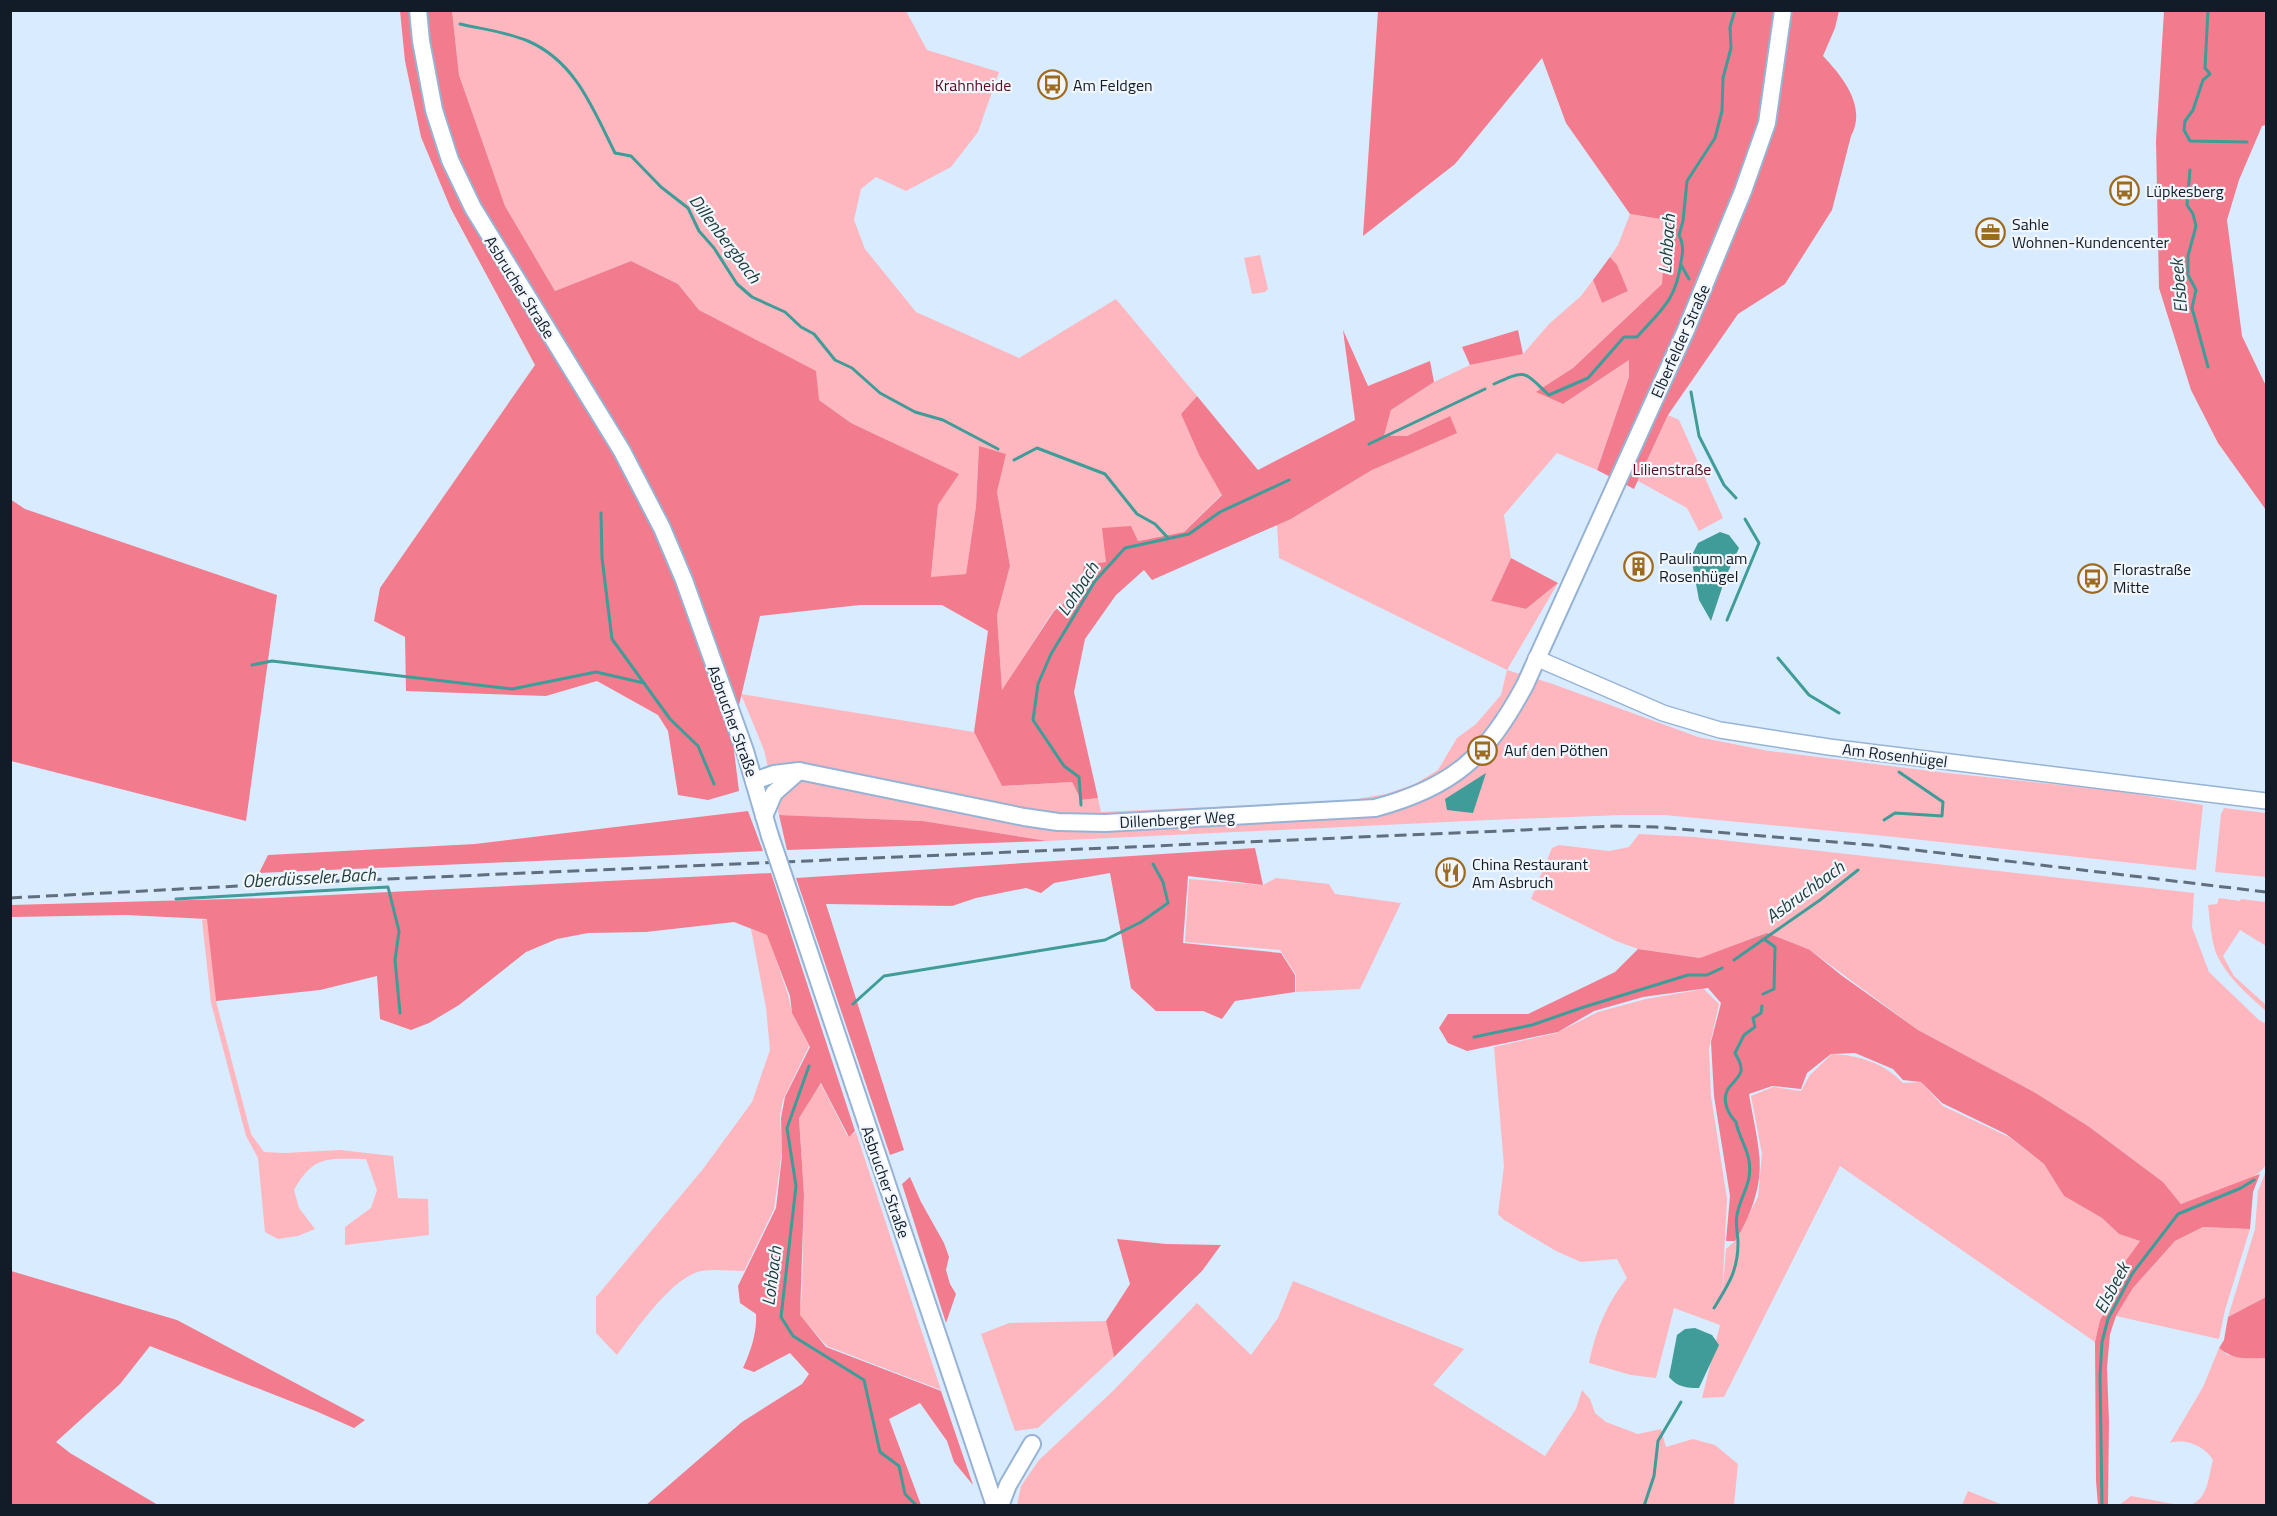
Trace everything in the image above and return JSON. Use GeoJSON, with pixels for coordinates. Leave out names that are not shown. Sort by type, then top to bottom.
{"type":"FeatureCollection","features":[{"type":"Feature","properties":{"kind":"main road","name":"Asbrucher Straße"},"geometry":{"type":"LineString","coordinates":[[418,10],[421,41],[434,110],[450,160],[473,208],[500,255],[577,376],[642,487],[684,580],[754,780],[770,836],[995,1506]]}},
{"type":"Feature","properties":{"kind":"main road","name":"Elberfelder Straße"},"geometry":{"type":"LineString","coordinates":[[1536,658],[1686,330],[1743,191],[1767,123],[1783,10]]}},
{"type":"Feature","properties":{"kind":"main road","name":"Dillenberger Weg"},"geometry":{"type":"LineString","coordinates":[[754,780],[774,774],[799,771],[1024,818],[1058,822],[1105,823],[1375,808],[1405,800],[1447,780],[1483,750],[1500,729],[1536,658]]}},
{"type":"Feature","properties":{"kind":"main road"},"geometry":{"type":"LineString","coordinates":[[764,816],[774,793],[799,771]]}},
{"type":"Feature","properties":{"kind":"main road"},"geometry":{"type":"LineString","coordinates":[[1000,1506],[1008,1485],[1032,1444]]}},
{"type":"Feature","properties":{"kind":"street","name":"Am Rosenhügel"},"geometry":{"type":"LineString","coordinates":[[1536,658],[1663,713],[1720,730],[1840,748],[2266,801]]}},
{"type":"Feature","properties":{"kind":"green space","name":"Krahnheide"},"geometry":{"type":"Polygon","coordinates":[[[452,11],[906,11],[927,50],[999,72],[978,132],[951,167],[906,191],[876,177],[861,189],[854,220],[865,249],[916,312],[1019,358],[1116,299],[1197,396],[1181,414],[1199,455],[1222,494],[1184,532],[1137,541],[1106,562],[1084,566],[1080,591],[1053,611],[1002,691],[997,615],[1010,566],[997,492],[1005,454],[979,447],[976,506],[966,574],[931,578],[938,505],[958,474],[851,423],[819,400],[747,336],[699,310],[678,284],[631,261],[555,291],[505,206],[459,75],[452,11]]]}},
{"type":"Feature","properties":{"kind":"green space"},"geometry":{"type":"Polygon","coordinates":[[[1630,214],[1666,220],[1662,284],[1573,368],[1537,392],[1563,404],[1629,360],[1629,377],[1597,470],[1557,453],[1504,515],[1511,558],[1491,601],[1526,609],[1558,583],[1507,670],[1279,558],[1277,525],[1291,519],[1372,470],[1409,453],[1450,416],[1407,436],[1384,436],[1391,410],[1434,382],[1470,365],[1523,354],[1549,324],[1581,296],[1593,280],[1602,303],[1628,291],[1617,266],[1610,257],[1618,245],[1630,214]]]}},
{"type":"Feature","properties":{"kind":"green space"},"geometry":{"type":"Polygon","coordinates":[[[1260,255],[1268,289],[1265,292],[1252,294],[1244,258],[1260,255]]]}},
{"type":"Feature","properties":{"kind":"green space","name":"Lilienstraße"},"geometry":{"type":"Polygon","coordinates":[[[1668,415],[1679,420],[1723,518],[1699,531],[1687,508],[1638,481],[1668,415]]]}},
{"type":"Feature","properties":{"kind":"green space"},"geometry":{"type":"Polygon","coordinates":[[[1507,670],[1550,683],[1698,737],[1769,751],[2119,791],[2203,805],[2196,870],[1885,836],[1664,815],[1489,820],[1047,841],[923,821],[779,815],[764,750],[741,694],[974,732],[1002,786],[1072,782],[1081,800],[1098,798],[1101,812],[1346,801],[1386,794],[1415,784],[1438,770],[1457,738],[1476,724],[1501,695],[1507,670]]]}},
{"type":"Feature","properties":{"kind":"green space"},"geometry":{"type":"Polygon","coordinates":[[[2224,808],[2266,813],[2266,877],[2215,872],[2221,814],[2224,808]]]}},
{"type":"Feature","properties":{"kind":"green space"},"geometry":{"type":"Polygon","coordinates":[[[1639,834],[1695,837],[2194,893],[2192,927],[2209,972],[2266,1024],[2266,1165],[2250,1179],[2240,1184],[2181,1204],[2163,1182],[2088,1126],[2034,1092],[1918,1030],[1810,950],[1700,958],[1638,949],[1616,941],[1531,899],[1552,848],[1559,845],[1609,851],[1629,847],[1639,834]]]}},
{"type":"Feature","properties":{"kind":"green space"},"geometry":{"type":"Polygon","coordinates":[[[1276,878],[1329,884],[1335,894],[1401,903],[1360,989],[1296,992],[1296,975],[1280,950],[1185,942],[1189,879],[1263,885],[1276,878]]]}},
{"type":"Feature","properties":{"kind":"green space"},"geometry":{"type":"Polygon","coordinates":[[[2219,898],[2266,902],[2266,946],[2240,930],[2223,956],[2234,976],[2266,1005],[2266,1011],[2231,977],[2216,953],[2208,905],[2217,904],[2219,898]]]}},
{"type":"Feature","properties":{"kind":"green space"},"geometry":{"type":"Polygon","coordinates":[[[208,919],[216,1001],[251,1134],[264,1152],[340,1150],[393,1156],[398,1198],[428,1199],[429,1235],[345,1245],[345,1227],[371,1208],[377,1190],[366,1159],[324,1161],[316,1164],[301,1178],[294,1190],[299,1208],[315,1229],[298,1236],[278,1239],[265,1232],[258,1158],[246,1136],[211,1003],[202,920],[208,919]]]}},
{"type":"Feature","properties":{"kind":"green space"},"geometry":{"type":"Polygon","coordinates":[[[751,929],[768,935],[792,1013],[809,1046],[783,1100],[780,1116],[782,1151],[774,1209],[744,1271],[707,1270],[690,1275],[655,1306],[617,1355],[596,1333],[596,1297],[703,1169],[752,1102],[770,1050],[766,1008],[751,929]]]}},
{"type":"Feature","properties":{"kind":"green space"},"geometry":{"type":"Polygon","coordinates":[[[1704,989],[1719,1004],[1709,1049],[1711,1096],[1727,1199],[1722,1297],[1726,1249],[1735,1241],[1758,1197],[1762,1154],[1751,1096],[1773,1087],[1801,1091],[1810,1075],[1832,1054],[1842,1055],[1861,1058],[1879,1065],[1903,1083],[1921,1082],[1943,1106],[2009,1137],[2044,1164],[2064,1196],[2102,1218],[2119,1234],[2140,1241],[2119,1270],[2105,1312],[2100,1320],[2095,1342],[1840,1166],[1724,1397],[1702,1398],[1720,1325],[1674,1308],[1656,1378],[1631,1375],[1589,1363],[1603,1318],[1627,1278],[1617,1259],[1581,1262],[1556,1251],[1504,1220],[1498,1214],[1504,1166],[1494,1047],[1556,1033],[1598,1012],[1646,999],[1704,989]]]}},
{"type":"Feature","properties":{"kind":"green space"},"geometry":{"type":"Polygon","coordinates":[[[821,1084],[848,1137],[856,1132],[941,1390],[827,1346],[799,1315],[802,1293],[804,1196],[799,1116],[821,1084]]]}},
{"type":"Feature","properties":{"kind":"green space"},"geometry":{"type":"Polygon","coordinates":[[[2266,1171],[2266,1297],[2228,1317],[2255,1229],[2258,1191],[2266,1171]]]}},
{"type":"Feature","properties":{"kind":"green space"},"geometry":{"type":"Polygon","coordinates":[[[2203,1227],[2250,1229],[2225,1310],[2219,1339],[2116,1316],[2133,1288],[2175,1241],[2203,1227]]]}},
{"type":"Feature","properties":{"kind":"green space"},"geometry":{"type":"Polygon","coordinates":[[[1293,1281],[1464,1349],[1433,1385],[1545,1456],[1576,1409],[1582,1390],[1590,1399],[1595,1413],[1606,1422],[1638,1434],[1661,1429],[1666,1447],[1693,1439],[1715,1445],[1738,1464],[1734,1505],[1017,1505],[1021,1486],[1039,1460],[1114,1390],[1197,1303],[1251,1355],[1278,1318],[1293,1281]]]}},
{"type":"Feature","properties":{"kind":"green space"},"geometry":{"type":"Polygon","coordinates":[[[1106,1321],[1114,1357],[1038,1428],[1015,1431],[981,1334],[1009,1323],[1106,1321]]]}},
{"type":"Feature","properties":{"kind":"green space"},"geometry":{"type":"Polygon","coordinates":[[[2219,1348],[2228,1355],[2266,1358],[2266,1505],[2191,1505],[2205,1492],[2213,1460],[2194,1444],[2170,1443],[2203,1387],[2219,1348]]]}},
{"type":"Feature","properties":{"kind":"green space"},"geometry":{"type":"Polygon","coordinates":[[[1968,1491],[2003,1505],[1962,1505],[1968,1491]]]}},
{"type":"Feature","properties":{"kind":"green space"},"geometry":{"type":"Polygon","coordinates":[[[2131,1496],[2179,1505],[2119,1505],[2131,1496]]]}},
{"type":"Feature","properties":{"kind":"shaded area"},"geometry":{"type":"Polygon","coordinates":[[[400,11],[452,11],[459,75],[505,206],[555,291],[631,261],[678,284],[699,310],[816,371],[819,400],[851,423],[959,474],[938,505],[931,577],[966,574],[976,506],[979,446],[1006,454],[997,492],[1010,566],[997,615],[1002,690],[1054,611],[1080,591],[1084,565],[1106,562],[1102,528],[1131,526],[1138,541],[1184,532],[1222,495],[1199,455],[1181,414],[1197,396],[1258,470],[1355,420],[1343,330],[1368,386],[1430,361],[1434,382],[1391,410],[1384,436],[1407,436],[1450,416],[1457,433],[1372,470],[1291,519],[1152,580],[1144,570],[1116,595],[1085,639],[1074,692],[1098,798],[1081,800],[1072,782],[1002,786],[974,732],[988,631],[942,605],[860,605],[760,616],[732,735],[739,791],[708,800],[678,795],[668,731],[658,715],[597,681],[546,696],[406,691],[405,637],[374,621],[380,588],[535,365],[451,209],[421,137],[405,61],[400,11]]]}},
{"type":"Feature","properties":{"kind":"shaded area"},"geometry":{"type":"Polygon","coordinates":[[[1378,11],[1839,11],[1835,28],[1823,56],[1845,83],[1856,114],[1832,210],[1785,284],[1738,314],[1668,415],[1634,489],[1597,470],[1629,377],[1629,360],[1563,404],[1536,392],[1573,368],[1662,284],[1666,220],[1630,214],[1566,123],[1542,58],[1455,164],[1363,236],[1378,11]]]}},
{"type":"Feature","properties":{"kind":"shaded area"},"geometry":{"type":"Polygon","coordinates":[[[2164,11],[2266,11],[2266,125],[2262,126],[2239,180],[2227,220],[2242,336],[2266,386],[2266,510],[2218,443],[2191,390],[2159,288],[2156,141],[2164,11]]]}},
{"type":"Feature","properties":{"kind":"shaded area"},"geometry":{"type":"Polygon","coordinates":[[[1610,257],[1617,265],[1628,291],[1602,303],[1593,280],[1610,257]]]}},
{"type":"Feature","properties":{"kind":"shaded area"},"geometry":{"type":"Polygon","coordinates":[[[1518,330],[1523,354],[1470,365],[1462,347],[1518,330]]]}},
{"type":"Feature","properties":{"kind":"shaded area"},"geometry":{"type":"Polygon","coordinates":[[[10,499],[25,509],[277,595],[246,821],[11,761],[10,499]]]}},
{"type":"Feature","properties":{"kind":"shaded area"},"geometry":{"type":"Polygon","coordinates":[[[1720,532],[1729,535],[1739,548],[1726,576],[1711,621],[1699,600],[1691,557],[1698,543],[1720,532]]]}},
{"type":"Feature","properties":{"kind":"shaded area"},"geometry":{"type":"Polygon","coordinates":[[[1511,558],[1558,583],[1526,609],[1491,601],[1511,558]]]}},
{"type":"Feature","properties":{"kind":"shaded area"},"geometry":{"type":"Polygon","coordinates":[[[1486,773],[1473,813],[1447,810],[1445,799],[1486,773]]]}},
{"type":"Feature","properties":{"kind":"shaded area"},"geometry":{"type":"Polygon","coordinates":[[[748,811],[763,851],[259,873],[268,855],[475,844],[748,811]]]}},
{"type":"Feature","properties":{"kind":"shaded area"},"geometry":{"type":"Polygon","coordinates":[[[779,815],[923,821],[1047,841],[787,850],[779,815]]]}},
{"type":"Feature","properties":{"kind":"shaded area"},"geometry":{"type":"Polygon","coordinates":[[[1255,848],[1263,885],[1188,876],[1183,943],[1281,953],[1295,975],[1295,992],[1235,1001],[1222,1019],[1203,1011],[1156,1011],[1131,988],[1110,873],[1054,883],[1041,893],[1026,888],[976,898],[952,906],[826,904],[904,1150],[890,1155],[796,878],[1255,848]]]}},
{"type":"Feature","properties":{"kind":"shaded area"},"geometry":{"type":"Polygon","coordinates":[[[771,873],[855,1131],[849,1137],[821,1083],[799,1118],[804,1195],[800,1315],[826,1347],[941,1391],[973,1485],[954,1462],[947,1441],[920,1403],[889,1419],[921,1505],[646,1505],[742,1422],[802,1384],[809,1374],[790,1353],[754,1372],[743,1368],[753,1341],[756,1314],[740,1303],[738,1286],[776,1208],[782,1156],[781,1118],[785,1097],[810,1047],[792,1013],[790,996],[767,935],[734,922],[646,932],[588,933],[557,939],[526,952],[459,1005],[429,1023],[411,1030],[380,1019],[377,976],[320,990],[216,1001],[207,919],[126,915],[11,917],[11,905],[269,898],[771,873]]]}},
{"type":"Feature","properties":{"kind":"shaded area"},"geometry":{"type":"Polygon","coordinates":[[[1767,933],[1810,950],[1918,1030],[2034,1092],[2088,1126],[2163,1182],[2181,1204],[2260,1174],[2253,1192],[2250,1229],[2203,1227],[2175,1241],[2133,1288],[2116,1316],[2110,1334],[2107,1368],[2108,1505],[2098,1505],[2096,1481],[2095,1342],[2100,1320],[2105,1312],[2119,1270],[2140,1241],[2119,1234],[2102,1218],[2064,1196],[2044,1164],[2006,1134],[1942,1103],[1921,1082],[1903,1080],[1893,1069],[1855,1053],[1831,1054],[1807,1073],[1801,1089],[1772,1086],[1749,1094],[1759,1153],[1759,1176],[1751,1210],[1741,1231],[1735,1241],[1726,1241],[1730,1196],[1714,1096],[1711,1042],[1721,1003],[1708,988],[1643,997],[1594,1011],[1558,1032],[1467,1051],[1448,1043],[1439,1028],[1448,1014],[1528,1014],[1615,972],[1638,949],[1700,958],[1767,933]]]}},
{"type":"Feature","properties":{"kind":"shaded area"},"geometry":{"type":"Polygon","coordinates":[[[910,1177],[949,1257],[946,1270],[956,1294],[946,1323],[902,1184],[910,1177]]]}},
{"type":"Feature","properties":{"kind":"shaded area"},"geometry":{"type":"Polygon","coordinates":[[[1117,1239],[1166,1244],[1221,1245],[1202,1271],[1114,1357],[1106,1321],[1130,1284],[1117,1239]]]}},
{"type":"Feature","properties":{"kind":"shaded area"},"geometry":{"type":"Polygon","coordinates":[[[11,1271],[177,1320],[365,1420],[354,1428],[150,1346],[120,1384],[56,1442],[70,1453],[158,1505],[11,1505],[11,1271]]]}},
{"type":"Feature","properties":{"kind":"shaded area"},"geometry":{"type":"Polygon","coordinates":[[[2266,1297],[2266,1358],[2236,1357],[2219,1348],[2224,1340],[2228,1317],[2266,1297]]]}},
{"type":"Feature","properties":{"kind":"shaded area"},"geometry":{"type":"Polygon","coordinates":[[[1695,1328],[1712,1335],[1719,1345],[1699,1388],[1690,1388],[1675,1383],[1669,1377],[1677,1335],[1685,1329],[1695,1328]]]}},
{"type":"Feature","properties":{"kind":"waterway","name":"Lohbach"},"geometry":{"type":"LineString","coordinates":[[1494,384],[1513,376],[1524,375],[1549,395],[1588,378],[1624,337],[1637,337],[1661,311],[1676,286],[1679,275],[1683,251],[1679,235],[1683,221],[1687,181],[1715,138],[1722,111],[1723,78],[1731,48],[1730,27],[1735,10]]}},
{"type":"Feature","properties":{"kind":"waterway","name":"Elsbeek"},"geometry":{"type":"LineString","coordinates":[[2208,10],[2205,68],[2210,74],[2203,80],[2193,110],[2185,121],[2184,130],[2190,141],[2247,142]]}},
{"type":"Feature","properties":{"kind":"waterway","name":"Dillenbergbach"},"geometry":{"type":"LineString","coordinates":[[460,24],[520,38],[545,50],[559,61],[581,88],[615,153],[631,156],[661,187],[688,208],[699,231],[714,248],[737,284],[752,297],[785,312],[801,327],[814,334],[835,360],[852,368],[880,393],[915,412],[943,420],[998,449]]}},
{"type":"Feature","properties":{"kind":"waterway","name":"Elsbeek"},"geometry":{"type":"LineString","coordinates":[[2190,170],[2187,205],[2193,214],[2196,226],[2188,256],[2188,275],[2196,290],[2192,308],[2208,367]]}},
{"type":"Feature","properties":{"kind":"waterway","name":"Asbruchbach"},"geometry":{"type":"LineString","coordinates":[[1681,265],[1689,279]]}},
{"type":"Feature","properties":{"kind":"waterway","name":"Lohbach"},"geometry":{"type":"LineString","coordinates":[[1369,444],[1485,389]]}},
{"type":"Feature","properties":{"kind":"waterway","name":"Asbruchbach"},"geometry":{"type":"LineString","coordinates":[[1691,392],[1699,436],[1724,485],[1736,498]]}},
{"type":"Feature","properties":{"kind":"waterway","name":"Dillenbergbach"},"geometry":{"type":"LineString","coordinates":[[1014,460],[1037,448],[1105,474],[1137,514],[1155,524],[1168,538]]}},
{"type":"Feature","properties":{"kind":"waterway","name":"Lohbach"},"geometry":{"type":"LineString","coordinates":[[1081,805],[1079,777],[1064,766],[1033,720],[1038,684],[1051,654],[1095,581],[1125,548],[1189,534],[1220,512],[1289,480]]}},
{"type":"Feature","properties":{"kind":"waterway"},"geometry":{"type":"LineString","coordinates":[[601,513],[602,558],[612,639],[670,719],[698,746],[714,784]]}},
{"type":"Feature","properties":{"kind":"waterway","name":"Asbruchbach"},"geometry":{"type":"LineString","coordinates":[[1727,620],[1759,543],[1745,519]]}},
{"type":"Feature","properties":{"kind":"waterway","name":"Asbruchbach"},"geometry":{"type":"LineString","coordinates":[[1778,658],[1809,695],[1839,713]]}},
{"type":"Feature","properties":{"kind":"waterway"},"geometry":{"type":"LineString","coordinates":[[252,665],[272,661],[512,689],[596,672],[644,683]]}},
{"type":"Feature","properties":{"kind":"waterway","name":"Asbruchbach"},"geometry":{"type":"LineString","coordinates":[[1884,820],[1895,813],[1942,816],[1943,802],[1899,772]]}},
{"type":"Feature","properties":{"kind":"waterway","name":"Lohbach"},"geometry":{"type":"LineString","coordinates":[[853,1004],[884,976],[1105,940],[1141,922],[1168,903],[1163,882],[1153,864]]}},
{"type":"Feature","properties":{"kind":"waterway","name":"Asbruchbach"},"geometry":{"type":"LineString","coordinates":[[1763,994],[1774,989],[1775,947],[1764,939],[1858,870]]}},
{"type":"Feature","properties":{"kind":"waterway","name":"Oberdüsseler Bach"},"geometry":{"type":"LineString","coordinates":[[176,899],[388,887],[399,931],[395,960],[400,1013]]}},
{"type":"Feature","properties":{"kind":"waterway"},"geometry":{"type":"LineString","coordinates":[[1734,960],[1764,939]]}},
{"type":"Feature","properties":{"kind":"waterway"},"geometry":{"type":"LineString","coordinates":[[1474,1037],[1532,1025],[1688,975],[1707,975],[1722,968]]}},
{"type":"Feature","properties":{"kind":"waterway","name":"Asbruchbach"},"geometry":{"type":"LineString","coordinates":[[1714,1308],[1734,1270],[1738,1253],[1736,1218],[1748,1183],[1750,1169],[1736,1122],[1725,1100],[1728,1088],[1741,1071],[1735,1053],[1744,1035],[1755,1027],[1753,1018],[1761,1013],[1762,1006]]}},
{"type":"Feature","properties":{"kind":"waterway","name":"Lohbach"},"geometry":{"type":"LineString","coordinates":[[809,1066],[787,1128],[796,1186],[781,1317],[793,1336],[864,1380],[880,1452],[899,1466],[905,1494],[917,1506]]}},
{"type":"Feature","properties":{"kind":"waterway","name":"Elsbeek"},"geometry":{"type":"LineString","coordinates":[[2102,1506],[2100,1376],[2102,1342],[2108,1319],[2132,1274],[2178,1214],[2241,1188],[2254,1180]]}},
{"type":"Feature","properties":{"kind":"waterway","name":"Asbruchbach"},"geometry":{"type":"LineString","coordinates":[[1644,1506],[1654,1476],[1658,1441],[1681,1402]]}},
{"type":"Feature","properties":{"kind":"railway"},"geometry":{"type":"LineString","coordinates":[[10,898],[295,883],[1616,826],[1656,827],[1882,846],[2266,892]]}},
{"type":"Feature","properties":{"kind":"place","name":"Am Feldgen"},"geometry":{"type":"Point","coordinates":[1052,85]}},
{"type":"Feature","properties":{"kind":"place","name":"Lüpkesberg"},"geometry":{"type":"Point","coordinates":[2125,191]}},
{"type":"Feature","properties":{"kind":"place","name":"Sahle Wohnen-Kundencenter"},"geometry":{"type":"Point","coordinates":[1991,233]}},
{"type":"Feature","properties":{"kind":"place","name":"Paulinum am Rosenhügel"},"geometry":{"type":"Point","coordinates":[1638,567]}},
{"type":"Feature","properties":{"kind":"place","name":"Florastraße Mitte"},"geometry":{"type":"Point","coordinates":[2092,578]}},
{"type":"Feature","properties":{"kind":"place","name":"Auf den Pöthen"},"geometry":{"type":"Point","coordinates":[1483,750]}},
{"type":"Feature","properties":{"kind":"place","name":"China Restaurant Am Asbruch"},"geometry":{"type":"Point","coordinates":[1451,873]}}]}
